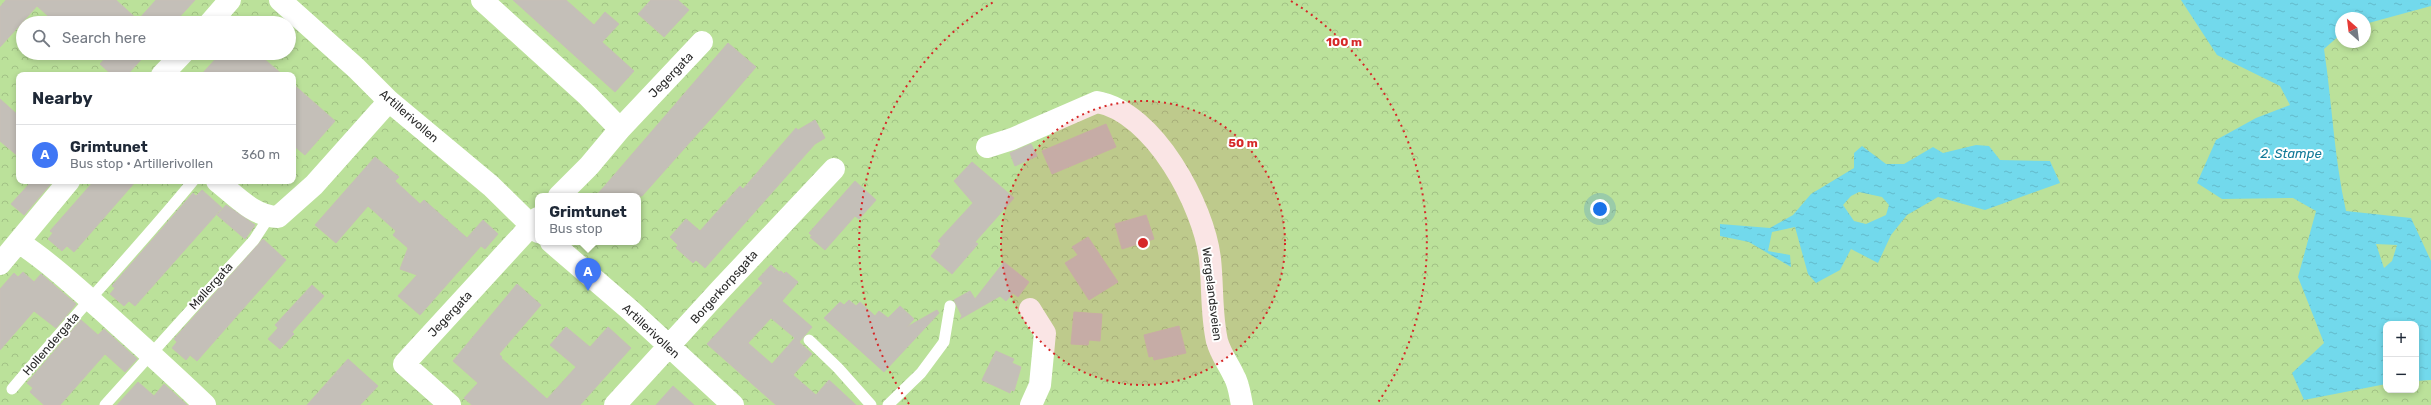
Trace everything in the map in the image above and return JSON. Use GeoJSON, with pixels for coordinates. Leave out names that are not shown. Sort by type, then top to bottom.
{"type":"FeatureCollection","features":[{"type":"Feature","properties":{"kind":"street"},"geometry":{"type":"LineString","coordinates":[[216,16],[230,0]]}},
{"type":"Feature","properties":{"kind":"street","name":"Artillerivollen"},"geometry":{"type":"LineString","coordinates":[[280,0],[356,68],[389,101],[491,186],[535,225]]}},
{"type":"Feature","properties":{"kind":"street"},"geometry":{"type":"LineString","coordinates":[[482,0],[587,95],[620,129]]}},
{"type":"Feature","properties":{"kind":"street","name":"Jegergata"},"geometry":{"type":"LineString","coordinates":[[562,193],[589,166],[620,129],[702,42]]}},
{"type":"Feature","properties":{"kind":"street"},"geometry":{"type":"LineString","coordinates":[[165,72],[176,60]]}},
{"type":"Feature","properties":{"kind":"street"},"geometry":{"type":"LineString","coordinates":[[221,184],[248,206],[269,217],[278,218],[290,208],[389,101]]}},
{"type":"Feature","properties":{"kind":"street","name":"Wergelandsveien"},"geometry":{"type":"LineString","coordinates":[[987,147],[1012,139],[1097,102],[1117,109],[1147,129],[1161,146],[1200,221],[1210,258],[1217,339],[1222,357],[1236,380],[1242,405]]}},
{"type":"Feature","properties":{"kind":"street","name":"Borgerkorpsgata"},"geometry":{"type":"LineString","coordinates":[[615,405],[668,346],[834,169]]}},
{"type":"Feature","properties":{"kind":"street"},"geometry":{"type":"LineString","coordinates":[[0,264],[20,243],[67,184]]}},
{"type":"Feature","properties":{"kind":"street","name":"Jegergata"},"geometry":{"type":"LineString","coordinates":[[450,405],[404,364],[535,227]]}},
{"type":"Feature","properties":{"kind":"street"},"geometry":{"type":"LineString","coordinates":[[20,243],[38,255],[90,299],[205,405]]}},
{"type":"Feature","properties":{"kind":"street","name":"Artillerivollen"},"geometry":{"type":"LineString","coordinates":[[554,245],[630,310],[733,405]]}},
{"type":"Feature","properties":{"kind":"street"},"geometry":{"type":"LineString","coordinates":[[1030,309],[1045,333],[1040,385],[1031,405]]}},
{"type":"Feature","properties":{"kind":"lane"},"geometry":{"type":"LineString","coordinates":[[90,299],[190,184]]}},
{"type":"Feature","properties":{"kind":"lane","name":"Møllergata"},"geometry":{"type":"LineString","coordinates":[[150,353],[254,240],[269,217]]}},
{"type":"Feature","properties":{"kind":"lane","name":"Hollendergata"},"geometry":{"type":"LineString","coordinates":[[12,389],[61,330],[90,299]]}},
{"type":"Feature","properties":{"kind":"lane"},"geometry":{"type":"LineString","coordinates":[[888,405],[921,373],[944,342],[950,306]]}},
{"type":"Feature","properties":{"kind":"lane"},"geometry":{"type":"LineString","coordinates":[[809,340],[838,368],[871,405]]}},
{"type":"Feature","properties":{"kind":"lane"},"geometry":{"type":"LineString","coordinates":[[105,405],[150,353]]}},
{"type":"Feature","properties":{"kind":"green space"},"geometry":{"type":"Polygon","coordinates":[[[0,0],[2431,0],[2431,405],[0,405],[0,0]]]}},
{"type":"Feature","properties":{"kind":"water","name":"2. Stampe"},"geometry":{"type":"Polygon","coordinates":[[[2181,0],[2431,0],[2431,6],[2371,22],[2371,12],[2335,12],[2335,39],[2324,49],[2336,150],[2346,211],[2411,218],[2431,261],[2431,380],[2419,381],[2419,321],[2383,321],[2383,385],[2304,400],[2292,373],[2324,343],[2298,277],[2316,211],[2293,198],[2222,199],[2197,183],[2216,140],[2256,118],[2290,105],[2280,86],[2217,55],[2181,0]],[[2376,244],[2384,268],[2392,261],[2397,245],[2376,244]]]}},
{"type":"Feature","properties":{"kind":"water"},"geometry":{"type":"Polygon","coordinates":[[[1976,145],[1989,146],[2000,160],[2050,161],[2060,183],[1985,210],[1938,197],[1907,215],[1891,235],[1878,263],[1851,249],[1840,270],[1816,283],[1808,274],[1795,227],[1772,232],[1768,251],[1790,255],[1791,267],[1749,242],[1720,236],[1720,224],[1770,228],[1793,215],[1811,194],[1854,168],[1854,153],[1862,146],[1886,164],[1904,164],[1933,147],[1943,153],[1976,145]],[[1859,192],[1851,196],[1843,205],[1854,221],[1866,224],[1886,215],[1889,205],[1882,197],[1859,192]]]}},
{"type":"Feature","properties":{"kind":"building"},"geometry":{"type":"Polygon","coordinates":[[[6,0],[116,0],[134,16],[48,16],[37,6],[28,16],[16,16],[16,29],[0,47],[0,7],[6,0]]]}},
{"type":"Feature","properties":{"kind":"building"},"geometry":{"type":"Polygon","coordinates":[[[156,0],[195,0],[180,16],[142,16],[156,0]]]}},
{"type":"Feature","properties":{"kind":"building"},"geometry":{"type":"Polygon","coordinates":[[[513,0],[566,0],[594,25],[605,12],[619,24],[602,42],[634,71],[615,92],[513,0]]]}},
{"type":"Feature","properties":{"kind":"building"},"geometry":{"type":"Polygon","coordinates":[[[651,0],[678,0],[689,10],[664,37],[638,14],[651,0]]]}},
{"type":"Feature","properties":{"kind":"building"},"geometry":{"type":"Polygon","coordinates":[[[728,43],[756,67],[642,196],[641,193],[599,193],[728,43]]]}},
{"type":"Feature","properties":{"kind":"building"},"geometry":{"type":"Polygon","coordinates":[[[104,60],[141,60],[130,72],[109,72],[100,64],[104,60]]]}},
{"type":"Feature","properties":{"kind":"building"},"geometry":{"type":"Polygon","coordinates":[[[215,60],[265,60],[279,72],[204,72],[215,60]]]}},
{"type":"Feature","properties":{"kind":"building"},"geometry":{"type":"Polygon","coordinates":[[[296,87],[335,121],[305,155],[296,148],[296,87]]]}},
{"type":"Feature","properties":{"kind":"building"},"geometry":{"type":"Polygon","coordinates":[[[0,99],[16,113],[16,154],[0,141],[0,99]]]}},
{"type":"Feature","properties":{"kind":"building"},"geometry":{"type":"Polygon","coordinates":[[[815,120],[825,138],[815,144],[705,268],[696,260],[693,263],[676,248],[678,245],[670,237],[686,219],[700,231],[740,186],[743,189],[796,128],[798,130],[815,120]]]}},
{"type":"Feature","properties":{"kind":"building"},"geometry":{"type":"Polygon","coordinates":[[[1106,124],[1116,147],[1052,174],[1042,151],[1106,124]]]}},
{"type":"Feature","properties":{"kind":"building"},"geometry":{"type":"Polygon","coordinates":[[[1031,144],[1037,156],[1015,166],[1010,153],[1031,144]]]}},
{"type":"Feature","properties":{"kind":"building"},"geometry":{"type":"Polygon","coordinates":[[[375,157],[399,177],[395,181],[420,204],[424,200],[467,238],[483,220],[498,234],[485,249],[481,246],[420,315],[398,296],[417,275],[400,269],[408,248],[393,235],[396,231],[368,206],[336,243],[315,225],[375,157]]]}},
{"type":"Feature","properties":{"kind":"building"},"geometry":{"type":"Polygon","coordinates":[[[972,162],[1014,198],[975,242],[978,244],[952,274],[931,256],[941,244],[938,241],[973,203],[954,181],[972,162]]]}},
{"type":"Feature","properties":{"kind":"building"},"geometry":{"type":"Polygon","coordinates":[[[855,181],[876,200],[859,219],[855,216],[825,250],[810,237],[812,236],[809,233],[855,181]]]}},
{"type":"Feature","properties":{"kind":"building"},"geometry":{"type":"Polygon","coordinates":[[[29,184],[50,184],[24,215],[11,204],[29,184]]]}},
{"type":"Feature","properties":{"kind":"building"},"geometry":{"type":"Polygon","coordinates":[[[91,184],[133,184],[74,252],[67,246],[62,251],[48,239],[53,233],[50,231],[91,184]]]}},
{"type":"Feature","properties":{"kind":"building"},"geometry":{"type":"Polygon","coordinates":[[[202,190],[222,208],[135,306],[129,301],[124,306],[110,294],[115,288],[112,286],[193,193],[196,196],[202,190]]]}},
{"type":"Feature","properties":{"kind":"building"},"geometry":{"type":"Polygon","coordinates":[[[226,205],[255,225],[245,239],[217,215],[226,205]]]}},
{"type":"Feature","properties":{"kind":"building"},"geometry":{"type":"Polygon","coordinates":[[[1146,215],[1154,239],[1122,249],[1115,224],[1146,215]]]}},
{"type":"Feature","properties":{"kind":"building"},"geometry":{"type":"Polygon","coordinates":[[[1088,237],[1118,282],[1089,300],[1065,263],[1078,255],[1072,247],[1088,237]]]}},
{"type":"Feature","properties":{"kind":"building"},"geometry":{"type":"Polygon","coordinates":[[[263,239],[286,260],[197,361],[190,355],[186,360],[172,348],[177,342],[174,339],[263,239]]]}},
{"type":"Feature","properties":{"kind":"building"},"geometry":{"type":"Polygon","coordinates":[[[1004,262],[1029,282],[1018,297],[1013,293],[1006,301],[1000,296],[960,319],[962,316],[954,300],[970,291],[975,299],[1004,262]]]}},
{"type":"Feature","properties":{"kind":"building"},"geometry":{"type":"Polygon","coordinates":[[[771,265],[779,272],[781,271],[784,274],[786,272],[798,282],[782,301],[812,327],[799,342],[812,354],[793,375],[816,395],[829,380],[856,405],[776,405],[707,344],[763,283],[758,279],[771,265]],[[771,318],[748,343],[772,364],[795,338],[771,318]]]}},
{"type":"Feature","properties":{"kind":"building"},"geometry":{"type":"Polygon","coordinates":[[[23,272],[34,282],[41,274],[76,304],[56,328],[34,311],[0,350],[0,289],[14,273],[18,277],[23,272]]]}},
{"type":"Feature","properties":{"kind":"building"},"geometry":{"type":"Polygon","coordinates":[[[517,284],[541,305],[499,354],[502,357],[501,358],[547,399],[576,367],[550,345],[566,327],[590,347],[608,327],[631,348],[580,405],[472,405],[464,398],[478,383],[453,361],[517,284]]]}},
{"type":"Feature","properties":{"kind":"building"},"geometry":{"type":"Polygon","coordinates":[[[312,285],[324,296],[292,332],[294,334],[280,349],[268,339],[278,328],[275,325],[312,285]]]}},
{"type":"Feature","properties":{"kind":"building"},"geometry":{"type":"Polygon","coordinates":[[[849,300],[856,306],[860,302],[875,316],[879,311],[888,318],[900,306],[914,319],[907,327],[937,310],[939,313],[884,372],[824,318],[840,302],[844,305],[849,300]]]}},
{"type":"Feature","properties":{"kind":"building"},"geometry":{"type":"Polygon","coordinates":[[[1074,312],[1102,314],[1100,341],[1089,340],[1088,345],[1071,344],[1074,312]]]}},
{"type":"Feature","properties":{"kind":"building"},"geometry":{"type":"Polygon","coordinates":[[[81,320],[98,335],[104,329],[137,359],[125,372],[105,354],[60,405],[44,405],[30,392],[33,388],[27,383],[81,320]]]}},
{"type":"Feature","properties":{"kind":"building"},"geometry":{"type":"Polygon","coordinates":[[[1179,326],[1186,353],[1154,360],[1153,356],[1149,357],[1144,335],[1179,326]]]}},
{"type":"Feature","properties":{"kind":"building"},"geometry":{"type":"Polygon","coordinates":[[[996,351],[1014,359],[1012,363],[1021,367],[1014,391],[1011,390],[1010,393],[982,380],[996,351]]]}},
{"type":"Feature","properties":{"kind":"building"},"geometry":{"type":"Polygon","coordinates":[[[348,359],[378,386],[360,405],[307,405],[348,359]]]}},
{"type":"Feature","properties":{"kind":"building"},"geometry":{"type":"Polygon","coordinates":[[[138,382],[154,396],[164,384],[187,405],[117,405],[138,382]]]}},
{"type":"Feature","properties":{"kind":"building"},"geometry":{"type":"Polygon","coordinates":[[[673,386],[694,405],[656,405],[673,386]]]}},
{"type":"Feature","properties":{"kind":"place","name":"Grimtunet"},"geometry":{"type":"Point","coordinates":[588,291]}}]}
